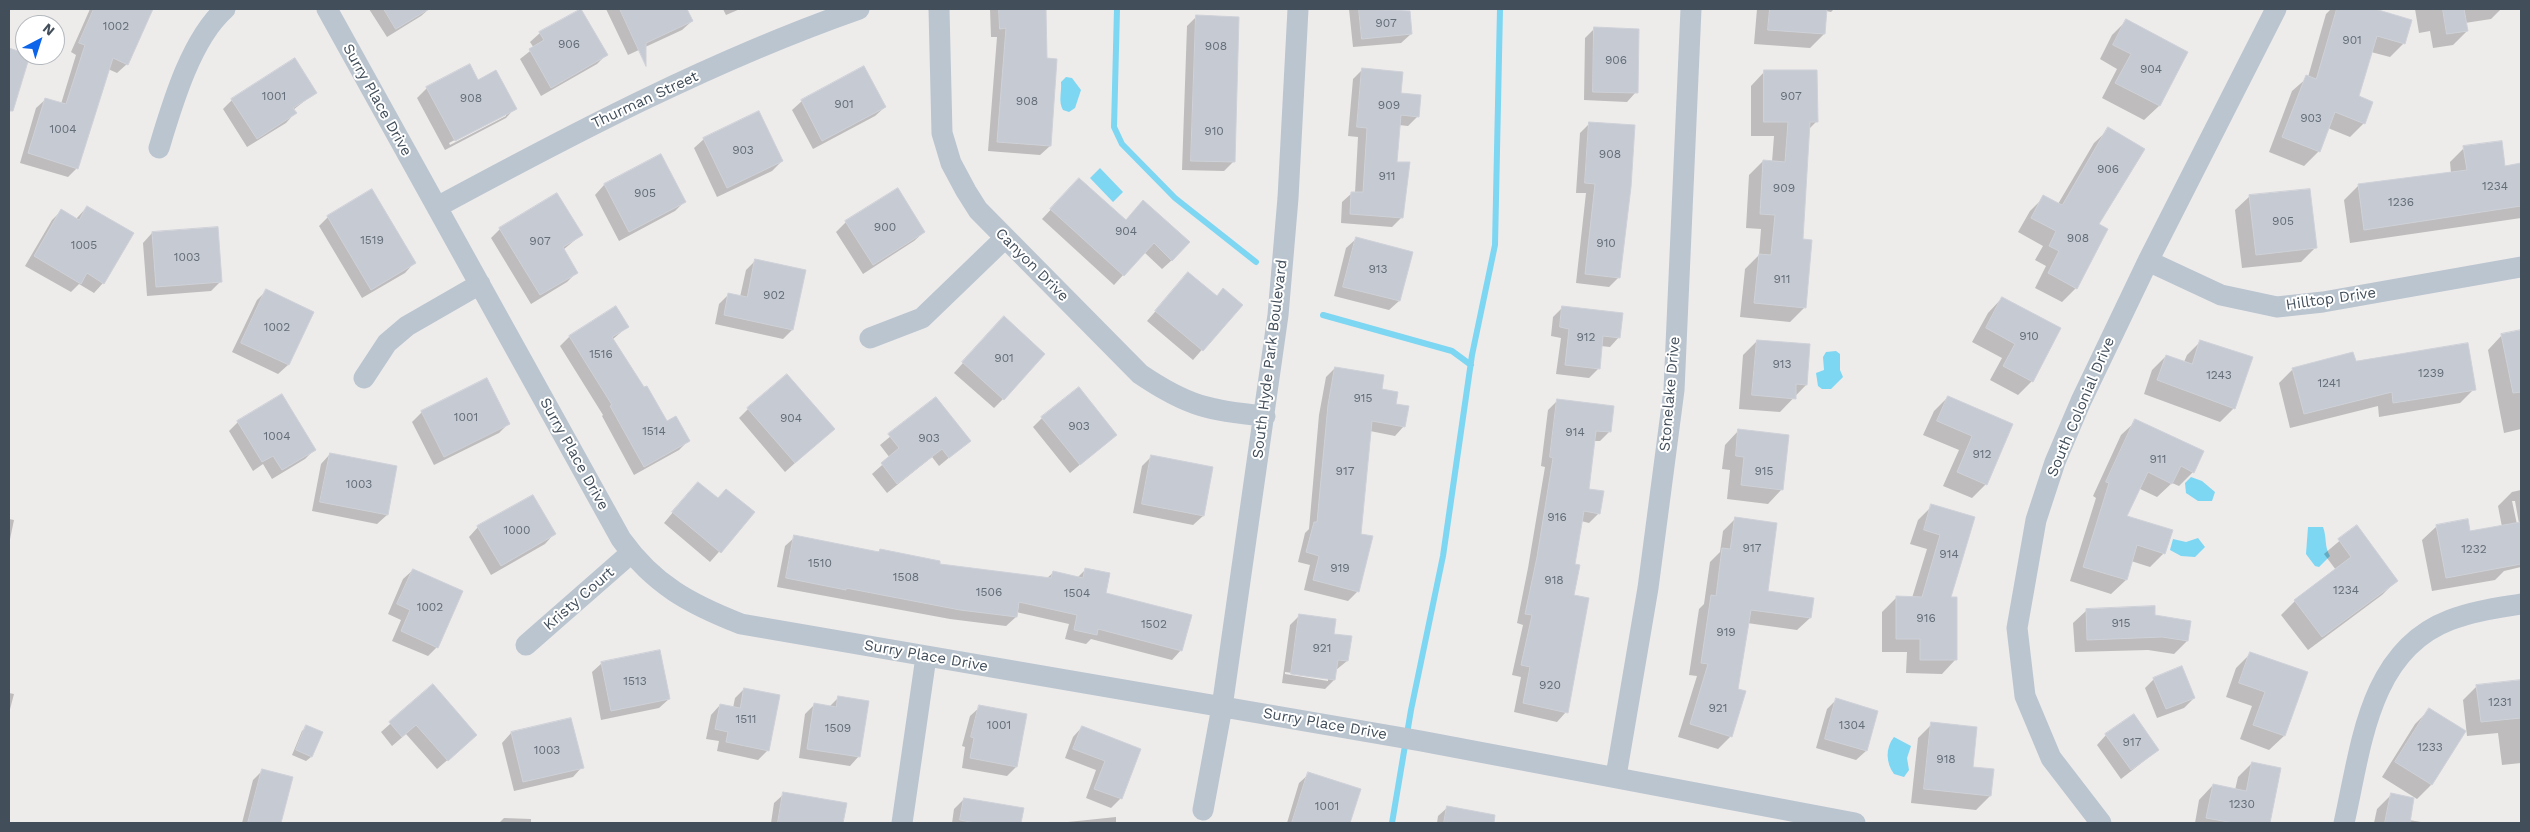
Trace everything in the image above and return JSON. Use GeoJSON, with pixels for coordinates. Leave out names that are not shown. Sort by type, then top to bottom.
{"type":"FeatureCollection","features":[{"type":"Feature","properties":{"kind":"street"},"geometry":{"type":"LineString","coordinates":[[159,148],[174,95],[195,51],[225,9]]}},
{"type":"Feature","properties":{"kind":"street","name":"Surry Place Drive"},"geometry":{"type":"LineString","coordinates":[[327,9],[617,531],[631,553],[676,594],[711,612],[742,624],[1421,741],[1616,776],[1855,823]]}},
{"type":"Feature","properties":{"kind":"street","name":"Thurman Street"},"geometry":{"type":"LineString","coordinates":[[437,207],[573,133],[734,59],[859,9]]}},
{"type":"Feature","properties":{"kind":"street","name":"Canyon Drive"},"geometry":{"type":"LineString","coordinates":[[939,9],[942,133],[951,163],[978,210],[1140,374],[1188,402],[1219,411],[1265,416]]}},
{"type":"Feature","properties":{"kind":"street","name":"South Hyde Park Boulevard"},"geometry":{"type":"LineString","coordinates":[[1204,810],[1222,707],[1278,315],[1287,208],[1298,9]]}},
{"type":"Feature","properties":{"kind":"street","name":"Stonelake Drive"},"geometry":{"type":"LineString","coordinates":[[1616,776],[1648,588],[1674,390],[1691,9]]}},
{"type":"Feature","properties":{"kind":"street","name":"South Colonial Drive"},"geometry":{"type":"LineString","coordinates":[[2096,822],[2051,758],[2025,696],[2017,628],[2036,520],[2055,462],[2081,401],[2148,261],[2276,9]]}},
{"type":"Feature","properties":{"kind":"street"},"geometry":{"type":"LineString","coordinates":[[870,338],[922,318],[1005,238]]}},
{"type":"Feature","properties":{"kind":"street","name":"Hilltop Drive"},"geometry":{"type":"LineString","coordinates":[[2148,261],[2221,295],[2276,307],[2323,302],[2521,267]]}},
{"type":"Feature","properties":{"kind":"street"},"geometry":{"type":"LineString","coordinates":[[364,378],[386,343],[406,326],[480,284]]}},
{"type":"Feature","properties":{"kind":"street","name":"Kristy Court"},"geometry":{"type":"LineString","coordinates":[[526,645],[631,553]]}},
{"type":"Feature","properties":{"kind":"street"},"geometry":{"type":"LineString","coordinates":[[2344,823],[2367,721],[2378,689],[2396,660],[2420,637],[2449,620],[2481,610],[2521,604]]}},
{"type":"Feature","properties":{"kind":"street"},"geometry":{"type":"LineString","coordinates":[[902,823],[926,657]]}},
{"type":"Feature","properties":{"kind":"water"},"geometry":{"type":"Polygon","coordinates":[[[1066,77],[1072,78],[1081,90],[1075,108],[1069,112],[1063,110],[1061,104],[1061,82],[1066,77]]]}},
{"type":"Feature","properties":{"kind":"water"},"geometry":{"type":"Polygon","coordinates":[[[1100,168],[1123,192],[1113,202],[1090,178],[1100,168]]]}},
{"type":"Feature","properties":{"kind":"water"},"geometry":{"type":"Polygon","coordinates":[[[1836,351],[1840,354],[1840,370],[1843,377],[1831,389],[1822,389],[1818,386],[1816,373],[1824,370],[1823,357],[1826,352],[1836,351]]]}},
{"type":"Feature","properties":{"kind":"water"},"geometry":{"type":"Polygon","coordinates":[[[2191,477],[2202,481],[2215,492],[2212,501],[2198,501],[2186,493],[2185,483],[2191,477]]]}},
{"type":"Feature","properties":{"kind":"water"},"geometry":{"type":"Polygon","coordinates":[[[2308,527],[2323,527],[2330,556],[2319,567],[2315,566],[2306,554],[2308,527]]]}},
{"type":"Feature","properties":{"kind":"water"},"geometry":{"type":"Polygon","coordinates":[[[2198,538],[2205,547],[2195,557],[2181,556],[2170,550],[2173,539],[2186,542],[2198,538]]]}},
{"type":"Feature","properties":{"kind":"water"},"geometry":{"type":"Polygon","coordinates":[[[1894,737],[1911,746],[1907,758],[1909,770],[1904,777],[1894,774],[1888,760],[1889,746],[1894,737]]]}},
{"type":"Feature","properties":{"kind":"building"},"geometry":{"type":"Polygon","coordinates":[[[94,9],[153,9],[128,65],[113,58],[78,169],[28,153],[45,98],[66,104],[85,45],[79,43],[94,9]]]}},
{"type":"Feature","properties":{"kind":"building"},"geometry":{"type":"Polygon","coordinates":[[[384,9],[429,9],[396,29],[384,9]]]}},
{"type":"Feature","properties":{"kind":"building"},"geometry":{"type":"Polygon","coordinates":[[[581,9],[608,55],[551,88],[529,49],[544,40],[539,32],[581,9]]]}},
{"type":"Feature","properties":{"kind":"building"},"geometry":{"type":"Polygon","coordinates":[[[620,9],[687,9],[693,21],[646,43],[646,66],[620,9]]]}},
{"type":"Feature","properties":{"kind":"building"},"geometry":{"type":"Polygon","coordinates":[[[999,9],[1046,9],[1047,58],[1057,59],[1051,146],[997,142],[1006,28],[1000,29],[999,9]]]}},
{"type":"Feature","properties":{"kind":"building"},"geometry":{"type":"Polygon","coordinates":[[[1359,9],[1410,11],[1412,34],[1362,39],[1359,9]]]}},
{"type":"Feature","properties":{"kind":"building"},"geometry":{"type":"Polygon","coordinates":[[[1770,9],[1827,9],[1825,34],[1768,30],[1770,9]]]}},
{"type":"Feature","properties":{"kind":"building"},"geometry":{"type":"Polygon","coordinates":[[[2337,9],[2375,9],[2412,20],[2405,44],[2377,36],[2359,96],[2373,102],[2365,124],[2335,112],[2320,152],[2282,137],[2306,75],[2316,79],[2337,9]]]}},
{"type":"Feature","properties":{"kind":"building"},"geometry":{"type":"Polygon","coordinates":[[[2443,9],[2464,9],[2468,31],[2447,34],[2443,9]]]}},
{"type":"Feature","properties":{"kind":"building"},"geometry":{"type":"Polygon","coordinates":[[[1196,15],[1239,17],[1235,162],[1191,161],[1196,15]]]}},
{"type":"Feature","properties":{"kind":"building"},"geometry":{"type":"Polygon","coordinates":[[[2126,19],[2188,52],[2160,106],[2115,83],[2131,54],[2113,45],[2126,19]]]}},
{"type":"Feature","properties":{"kind":"building"},"geometry":{"type":"Polygon","coordinates":[[[1594,27],[1639,29],[1638,93],[1593,92],[1594,27]]]}},
{"type":"Feature","properties":{"kind":"building"},"geometry":{"type":"Polygon","coordinates":[[[9,48],[15,50],[15,65],[27,65],[13,111],[9,111],[9,48]]]}},
{"type":"Feature","properties":{"kind":"building"},"geometry":{"type":"Polygon","coordinates":[[[295,58],[317,93],[293,108],[297,113],[257,139],[231,99],[295,58]]]}},
{"type":"Feature","properties":{"kind":"building"},"geometry":{"type":"Polygon","coordinates":[[[470,64],[478,80],[496,70],[517,109],[455,141],[426,87],[470,64]]]}},
{"type":"Feature","properties":{"kind":"building"},"geometry":{"type":"Polygon","coordinates":[[[864,66],[886,107],[822,141],[801,100],[864,66]]]}},
{"type":"Feature","properties":{"kind":"building"},"geometry":{"type":"Polygon","coordinates":[[[1362,68],[1403,72],[1401,93],[1421,95],[1419,117],[1401,115],[1397,162],[1410,162],[1403,218],[1350,214],[1351,192],[1363,192],[1367,128],[1357,127],[1362,68]]]}},
{"type":"Feature","properties":{"kind":"building"},"geometry":{"type":"Polygon","coordinates":[[[1764,70],[1817,70],[1818,122],[1810,122],[1803,239],[1812,240],[1806,308],[1754,303],[1759,254],[1771,255],[1775,215],[1760,214],[1763,160],[1785,162],[1788,122],[1764,122],[1764,70]]]}},
{"type":"Feature","properties":{"kind":"building"},"geometry":{"type":"Polygon","coordinates":[[[759,111],[783,161],[727,188],[703,138],[759,111]]]}},
{"type":"Feature","properties":{"kind":"building"},"geometry":{"type":"Polygon","coordinates":[[[1589,122],[1635,125],[1631,187],[1620,278],[1585,274],[1595,184],[1585,183],[1589,122]]]}},
{"type":"Feature","properties":{"kind":"building"},"geometry":{"type":"Polygon","coordinates":[[[2108,127],[2145,149],[2099,224],[2108,229],[2077,289],[2048,273],[2059,251],[2049,246],[2056,231],[2031,218],[2043,195],[2062,205],[2108,127]]]}},
{"type":"Feature","properties":{"kind":"building"},"geometry":{"type":"Polygon","coordinates":[[[2502,141],[2505,166],[2521,163],[2521,206],[2364,230],[2358,184],[2467,170],[2463,146],[2502,141]]]}},
{"type":"Feature","properties":{"kind":"building"},"geometry":{"type":"Polygon","coordinates":[[[661,154],[686,202],[629,232],[604,184],[661,154]]]}},
{"type":"Feature","properties":{"kind":"building"},"geometry":{"type":"Polygon","coordinates":[[[1079,178],[1126,220],[1143,200],[1190,242],[1172,261],[1154,243],[1124,276],[1050,209],[1079,178]]]}},
{"type":"Feature","properties":{"kind":"building"},"geometry":{"type":"Polygon","coordinates":[[[898,188],[925,232],[873,265],[845,221],[898,188]]]}},
{"type":"Feature","properties":{"kind":"building"},"geometry":{"type":"Polygon","coordinates":[[[372,189],[416,263],[371,290],[327,216],[372,189]]]}},
{"type":"Feature","properties":{"kind":"building"},"geometry":{"type":"Polygon","coordinates":[[[2310,189],[2317,248],[2256,255],[2249,195],[2310,189]]]}},
{"type":"Feature","properties":{"kind":"building"},"geometry":{"type":"Polygon","coordinates":[[[557,193],[583,235],[563,247],[578,273],[540,295],[499,228],[557,193]]]}},
{"type":"Feature","properties":{"kind":"building"},"geometry":{"type":"Polygon","coordinates":[[[87,206],[134,233],[104,284],[87,273],[81,284],[34,256],[61,209],[79,220],[87,206]]]}},
{"type":"Feature","properties":{"kind":"building"},"geometry":{"type":"Polygon","coordinates":[[[218,227],[222,282],[156,287],[152,232],[218,227]]]}},
{"type":"Feature","properties":{"kind":"building"},"geometry":{"type":"Polygon","coordinates":[[[1356,237],[1413,252],[1400,301],[1343,287],[1356,237]]]}},
{"type":"Feature","properties":{"kind":"building"},"geometry":{"type":"Polygon","coordinates":[[[755,259],[806,270],[793,330],[724,315],[728,293],[747,297],[755,259]]]}},
{"type":"Feature","properties":{"kind":"building"},"geometry":{"type":"Polygon","coordinates":[[[1188,272],[1217,296],[1223,288],[1243,305],[1203,351],[1155,311],[1188,272]]]}},
{"type":"Feature","properties":{"kind":"building"},"geometry":{"type":"Polygon","coordinates":[[[266,289],[314,312],[289,365],[241,343],[266,289]]]}},
{"type":"Feature","properties":{"kind":"building"},"geometry":{"type":"Polygon","coordinates":[[[2002,297],[2061,328],[2033,382],[2003,366],[2015,344],[1986,328],[2002,297]]]}},
{"type":"Feature","properties":{"kind":"building"},"geometry":{"type":"Polygon","coordinates":[[[616,306],[629,327],[612,337],[644,387],[647,386],[667,421],[676,416],[690,441],[644,467],[610,406],[612,405],[569,336],[616,306]]]}},
{"type":"Feature","properties":{"kind":"building"},"geometry":{"type":"Polygon","coordinates":[[[1562,306],[1623,313],[1620,338],[1603,336],[1600,369],[1565,365],[1569,329],[1560,327],[1562,306]]]}},
{"type":"Feature","properties":{"kind":"building"},"geometry":{"type":"Polygon","coordinates":[[[1004,316],[1045,354],[1004,400],[962,362],[1004,316]]]}},
{"type":"Feature","properties":{"kind":"building"},"geometry":{"type":"Polygon","coordinates":[[[2521,330],[2521,392],[2513,393],[2501,334],[2521,330]]]}},
{"type":"Feature","properties":{"kind":"building"},"geometry":{"type":"Polygon","coordinates":[[[1757,340],[1810,344],[1807,385],[1796,384],[1796,399],[1752,395],[1757,340]]]}},
{"type":"Feature","properties":{"kind":"building"},"geometry":{"type":"Polygon","coordinates":[[[2200,340],[2253,357],[2235,409],[2157,380],[2166,355],[2192,364],[2200,340]]]}},
{"type":"Feature","properties":{"kind":"building"},"geometry":{"type":"Polygon","coordinates":[[[2468,343],[2476,390],[2393,403],[2392,392],[2304,414],[2292,368],[2353,352],[2356,361],[2468,343]]]}},
{"type":"Feature","properties":{"kind":"building"},"geometry":{"type":"Polygon","coordinates":[[[1335,367],[1384,375],[1382,389],[1398,392],[1396,404],[1409,406],[1405,427],[1372,421],[1361,534],[1373,536],[1359,592],[1313,580],[1319,556],[1306,552],[1314,522],[1317,522],[1328,405],[1335,367]]]}},
{"type":"Feature","properties":{"kind":"building"},"geometry":{"type":"Polygon","coordinates":[[[787,374],[835,429],[795,463],[747,408],[787,374]]]}},
{"type":"Feature","properties":{"kind":"building"},"geometry":{"type":"Polygon","coordinates":[[[487,378],[510,424],[444,457],[421,411],[487,378]]]}},
{"type":"Feature","properties":{"kind":"building"},"geometry":{"type":"Polygon","coordinates":[[[1079,387],[1117,435],[1080,465],[1041,417],[1079,387]]]}},
{"type":"Feature","properties":{"kind":"building"},"geometry":{"type":"Polygon","coordinates":[[[282,394],[316,450],[282,470],[273,456],[262,462],[237,421],[282,394]]]}},
{"type":"Feature","properties":{"kind":"building"},"geometry":{"type":"Polygon","coordinates":[[[1948,396],[2013,424],[1987,485],[1957,472],[1972,436],[1937,421],[1948,396]]]}},
{"type":"Feature","properties":{"kind":"building"},"geometry":{"type":"Polygon","coordinates":[[[936,397],[971,441],[949,458],[942,449],[897,484],[881,463],[899,448],[888,434],[936,397]]]}},
{"type":"Feature","properties":{"kind":"building"},"geometry":{"type":"Polygon","coordinates":[[[1557,399],[1614,406],[1611,432],[1596,431],[1589,489],[1604,491],[1600,514],[1584,511],[1575,564],[1580,565],[1574,595],[1589,598],[1568,713],[1523,703],[1530,667],[1521,665],[1532,615],[1525,614],[1537,557],[1553,458],[1550,457],[1557,399]]]}},
{"type":"Feature","properties":{"kind":"building"},"geometry":{"type":"Polygon","coordinates":[[[2135,419],[2204,451],[2194,473],[2181,466],[2172,484],[2148,472],[2127,516],[2173,530],[2165,554],[2137,545],[2127,580],[2083,567],[2109,483],[2106,482],[2135,419]]]}},
{"type":"Feature","properties":{"kind":"building"},"geometry":{"type":"Polygon","coordinates":[[[1738,429],[1789,435],[1783,490],[1741,485],[1744,457],[1736,456],[1738,429]]]}},
{"type":"Feature","properties":{"kind":"building"},"geometry":{"type":"Polygon","coordinates":[[[330,453],[397,466],[388,515],[320,502],[330,453]]]}},
{"type":"Feature","properties":{"kind":"building"},"geometry":{"type":"Polygon","coordinates":[[[1151,455],[1213,467],[1204,516],[1142,504],[1151,455]]]}},
{"type":"Feature","properties":{"kind":"building"},"geometry":{"type":"Polygon","coordinates":[[[698,482],[718,498],[726,489],[755,512],[721,553],[672,512],[698,482]]]}},
{"type":"Feature","properties":{"kind":"building"},"geometry":{"type":"Polygon","coordinates":[[[533,495],[556,534],[501,566],[477,526],[533,495]]]}},
{"type":"Feature","properties":{"kind":"building"},"geometry":{"type":"Polygon","coordinates":[[[1931,504],[1975,517],[1951,597],[1957,597],[1957,660],[1920,660],[1920,639],[1896,639],[1896,596],[1922,597],[1940,535],[1924,530],[1931,504]]]}},
{"type":"Feature","properties":{"kind":"building"},"geometry":{"type":"Polygon","coordinates":[[[1735,517],[1777,523],[1768,591],[1814,598],[1811,618],[1751,610],[1738,689],[1746,691],[1732,737],[1690,724],[1708,664],[1701,663],[1711,595],[1716,596],[1722,548],[1730,549],[1735,517]]]}},
{"type":"Feature","properties":{"kind":"building"},"geometry":{"type":"Polygon","coordinates":[[[2468,519],[2470,531],[2521,522],[2521,564],[2446,578],[2436,525],[2468,519]]]}},
{"type":"Feature","properties":{"kind":"building"},"geometry":{"type":"Polygon","coordinates":[[[2357,525],[2398,581],[2322,637],[2294,600],[2351,557],[2338,539],[2357,525]]]}},
{"type":"Feature","properties":{"kind":"building"},"geometry":{"type":"Polygon","coordinates":[[[794,535],[879,552],[880,549],[940,561],[940,564],[1051,578],[1053,571],[1083,578],[1085,568],[1110,573],[1106,593],[1192,615],[1182,651],[1098,629],[1097,635],[1074,630],[1077,615],[1019,602],[1017,617],[960,610],[786,578],[794,535]]]}},
{"type":"Feature","properties":{"kind":"building"},"geometry":{"type":"Polygon","coordinates":[[[413,569],[463,591],[438,648],[401,631],[410,610],[397,604],[413,569]]]}},
{"type":"Feature","properties":{"kind":"building"},"geometry":{"type":"Polygon","coordinates":[[[2155,606],[2155,615],[2191,621],[2188,641],[2162,637],[2087,640],[2086,609],[2155,606]]]}},
{"type":"Feature","properties":{"kind":"building"},"geometry":{"type":"Polygon","coordinates":[[[1299,614],[1336,619],[1334,634],[1352,636],[1348,661],[1338,660],[1335,680],[1291,674],[1299,614]]]}},
{"type":"Feature","properties":{"kind":"building"},"geometry":{"type":"Polygon","coordinates":[[[660,650],[670,699],[611,711],[601,662],[660,650]]]}},
{"type":"Feature","properties":{"kind":"building"},"geometry":{"type":"Polygon","coordinates":[[[2250,652],[2308,672],[2285,736],[2253,725],[2265,692],[2239,683],[2250,652]]]}},
{"type":"Feature","properties":{"kind":"building"},"geometry":{"type":"Polygon","coordinates":[[[2182,666],[2195,698],[2166,709],[2153,678],[2182,666]]]}},
{"type":"Feature","properties":{"kind":"building"},"geometry":{"type":"Polygon","coordinates":[[[2521,680],[2521,718],[2481,722],[2476,685],[2521,680]]]}},
{"type":"Feature","properties":{"kind":"building"},"geometry":{"type":"Polygon","coordinates":[[[433,684],[477,735],[448,761],[416,725],[402,737],[389,722],[433,684]]]}},
{"type":"Feature","properties":{"kind":"building"},"geometry":{"type":"Polygon","coordinates":[[[744,688],[780,695],[769,751],[726,742],[728,732],[715,729],[720,704],[740,708],[744,688]]]}},
{"type":"Feature","properties":{"kind":"building"},"geometry":{"type":"Polygon","coordinates":[[[838,696],[869,701],[860,757],[807,749],[814,703],[836,707],[838,696]]]}},
{"type":"Feature","properties":{"kind":"building"},"geometry":{"type":"Polygon","coordinates":[[[1836,698],[1878,711],[1867,751],[1825,739],[1836,698]]]}},
{"type":"Feature","properties":{"kind":"building"},"geometry":{"type":"Polygon","coordinates":[[[979,705],[1027,714],[1017,767],[970,758],[974,738],[971,737],[979,705]]]}},
{"type":"Feature","properties":{"kind":"building"},"geometry":{"type":"Polygon","coordinates":[[[2429,708],[2466,731],[2432,785],[2395,762],[2429,708]]]}},
{"type":"Feature","properties":{"kind":"building"},"geometry":{"type":"Polygon","coordinates":[[[2134,714],[2159,750],[2131,770],[2105,734],[2134,714]]]}},
{"type":"Feature","properties":{"kind":"building"},"geometry":{"type":"Polygon","coordinates":[[[571,718],[584,768],[523,782],[511,732],[571,718]]]}},
{"type":"Feature","properties":{"kind":"building"},"geometry":{"type":"Polygon","coordinates":[[[1931,722],[1977,727],[1973,767],[1994,769],[1991,796],[1924,789],[1931,722]]]}},
{"type":"Feature","properties":{"kind":"building"},"geometry":{"type":"Polygon","coordinates":[[[306,725],[323,732],[312,757],[296,750],[306,725]]]}},
{"type":"Feature","properties":{"kind":"building"},"geometry":{"type":"Polygon","coordinates":[[[1082,726],[1141,749],[1122,799],[1094,789],[1105,761],[1073,749],[1082,726]]]}},
{"type":"Feature","properties":{"kind":"building"},"geometry":{"type":"Polygon","coordinates":[[[2252,762],[2281,768],[2270,823],[2234,823],[2206,818],[2213,784],[2246,791],[2252,762]]]}},
{"type":"Feature","properties":{"kind":"building"},"geometry":{"type":"Polygon","coordinates":[[[262,769],[293,777],[281,823],[248,823],[262,769]]]}},
{"type":"Feature","properties":{"kind":"building"},"geometry":{"type":"Polygon","coordinates":[[[1308,772],[1361,789],[1350,823],[1292,823],[1308,772]]]}},
{"type":"Feature","properties":{"kind":"building"},"geometry":{"type":"Polygon","coordinates":[[[783,792],[847,803],[843,823],[778,823],[783,792]]]}},
{"type":"Feature","properties":{"kind":"building"},"geometry":{"type":"Polygon","coordinates":[[[2391,793],[2414,798],[2410,823],[2385,823],[2391,793]]]}},
{"type":"Feature","properties":{"kind":"building"},"geometry":{"type":"Polygon","coordinates":[[[964,798],[1024,808],[1021,823],[975,823],[960,820],[964,798]]]}},
{"type":"Feature","properties":{"kind":"building"},"geometry":{"type":"Polygon","coordinates":[[[1447,806],[1495,815],[1494,823],[1444,823],[1447,806]]]}},
{"type":"Feature","properties":{"kind":"waterway"},"geometry":{"type":"LineString","coordinates":[[1117,9],[1114,127],[1122,144],[1175,198],[1256,262]]}},
{"type":"Feature","properties":{"kind":"waterway"},"geometry":{"type":"LineString","coordinates":[[1392,823],[1411,710],[1443,556],[1472,355],[1495,245],[1500,9]]}},
{"type":"Feature","properties":{"kind":"waterway"},"geometry":{"type":"LineString","coordinates":[[1323,315],[1452,351],[1471,365]]}}]}
